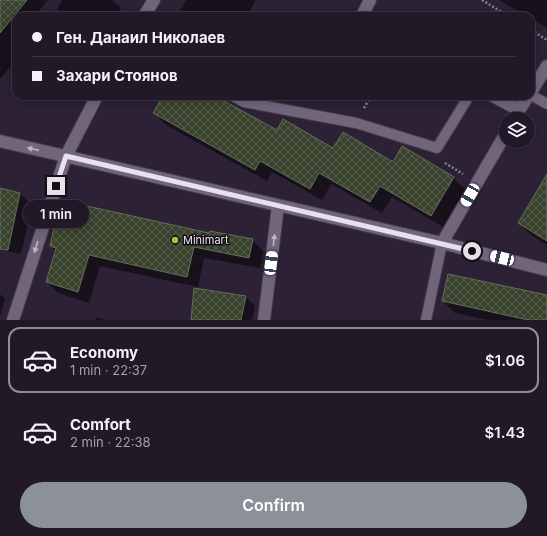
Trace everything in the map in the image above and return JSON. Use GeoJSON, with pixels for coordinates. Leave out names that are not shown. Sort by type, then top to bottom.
{"type":"FeatureCollection","features":[{"type":"Feature","properties":{"kind":"street"},"geometry":{"type":"LineString","coordinates":[[146,12],[154,0]]}},
{"type":"Feature","properties":{"kind":"street"},"geometry":{"type":"LineString","coordinates":[[364,12],[370,0]]}},
{"type":"Feature","properties":{"kind":"street"},"geometry":{"type":"LineString","coordinates":[[535,86],[547,66]]}},
{"type":"Feature","properties":{"kind":"street"},"geometry":{"type":"LineString","coordinates":[[13,320],[66,156],[95,100]]}},
{"type":"Feature","properties":{"kind":"street"},"geometry":{"type":"LineString","coordinates":[[498,100],[514,112]]}},
{"type":"Feature","properties":{"kind":"street"},"geometry":{"type":"LineString","coordinates":[[518,112],[527,100]]}},
{"type":"Feature","properties":{"kind":"street"},"geometry":{"type":"LineString","coordinates":[[0,141],[442,243],[547,270]]}},
{"type":"Feature","properties":{"kind":"street"},"geometry":{"type":"LineString","coordinates":[[442,243],[499,145]]}},
{"type":"Feature","properties":{"kind":"street"},"geometry":{"type":"LineString","coordinates":[[264,320],[278,206]]}},
{"type":"Feature","properties":{"kind":"lane"},"geometry":{"type":"LineString","coordinates":[[535,98],[547,104]]}},
{"type":"Feature","properties":{"kind":"lane"},"geometry":{"type":"LineString","coordinates":[[240,100],[244,102],[356,123],[437,148],[467,100]]}},
{"type":"Feature","properties":{"kind":"lane"},"geometry":{"type":"LineString","coordinates":[[426,320],[442,243]]}},
{"type":"Feature","properties":{"kind":"path"},"geometry":{"type":"LineString","coordinates":[[482,0],[502,12]]}},
{"type":"Feature","properties":{"kind":"path"},"geometry":{"type":"LineString","coordinates":[[535,32],[547,40]]}},
{"type":"Feature","properties":{"kind":"path"},"geometry":{"type":"LineString","coordinates":[[448,164],[462,173]]}},
{"type":"Feature","properties":{"kind":"building"},"geometry":{"type":"Polygon","coordinates":[[[0,0],[27,0],[17,12],[12,12],[12,18],[0,33],[0,0]]]}},
{"type":"Feature","properties":{"kind":"building"},"geometry":{"type":"Polygon","coordinates":[[[161,100],[222,100],[277,130],[283,119],[333,148],[343,132],[393,162],[402,146],[454,177],[431,216],[380,186],[370,202],[319,173],[310,189],[260,161],[255,170],[153,113],[161,100]]]}},
{"type":"Feature","properties":{"kind":"building"},"geometry":{"type":"Polygon","coordinates":[[[547,174],[547,241],[518,223],[547,174]]]}},
{"type":"Feature","properties":{"kind":"building"},"geometry":{"type":"Polygon","coordinates":[[[0,188],[20,193],[8,250],[0,249],[0,188]]]}},
{"type":"Feature","properties":{"kind":"building"},"geometry":{"type":"Polygon","coordinates":[[[60,200],[209,233],[210,231],[253,239],[249,258],[194,247],[187,277],[89,255],[78,292],[46,282],[56,248],[50,246],[60,200]]]}},
{"type":"Feature","properties":{"kind":"building"},"geometry":{"type":"Polygon","coordinates":[[[448,274],[547,295],[547,320],[528,320],[442,301],[448,274]]]}},
{"type":"Feature","properties":{"kind":"building"},"geometry":{"type":"Polygon","coordinates":[[[194,288],[246,296],[241,320],[191,320],[194,288]]]}},
{"type":"Feature","properties":{"kind":"place","name":"Minimart"},"geometry":{"type":"Point","coordinates":[175,240]}},
{"type":"Feature","properties":{"kind":"route"},"geometry":{"type":"LineString","coordinates":[[56,186],[66,156],[472,251]]}}]}
